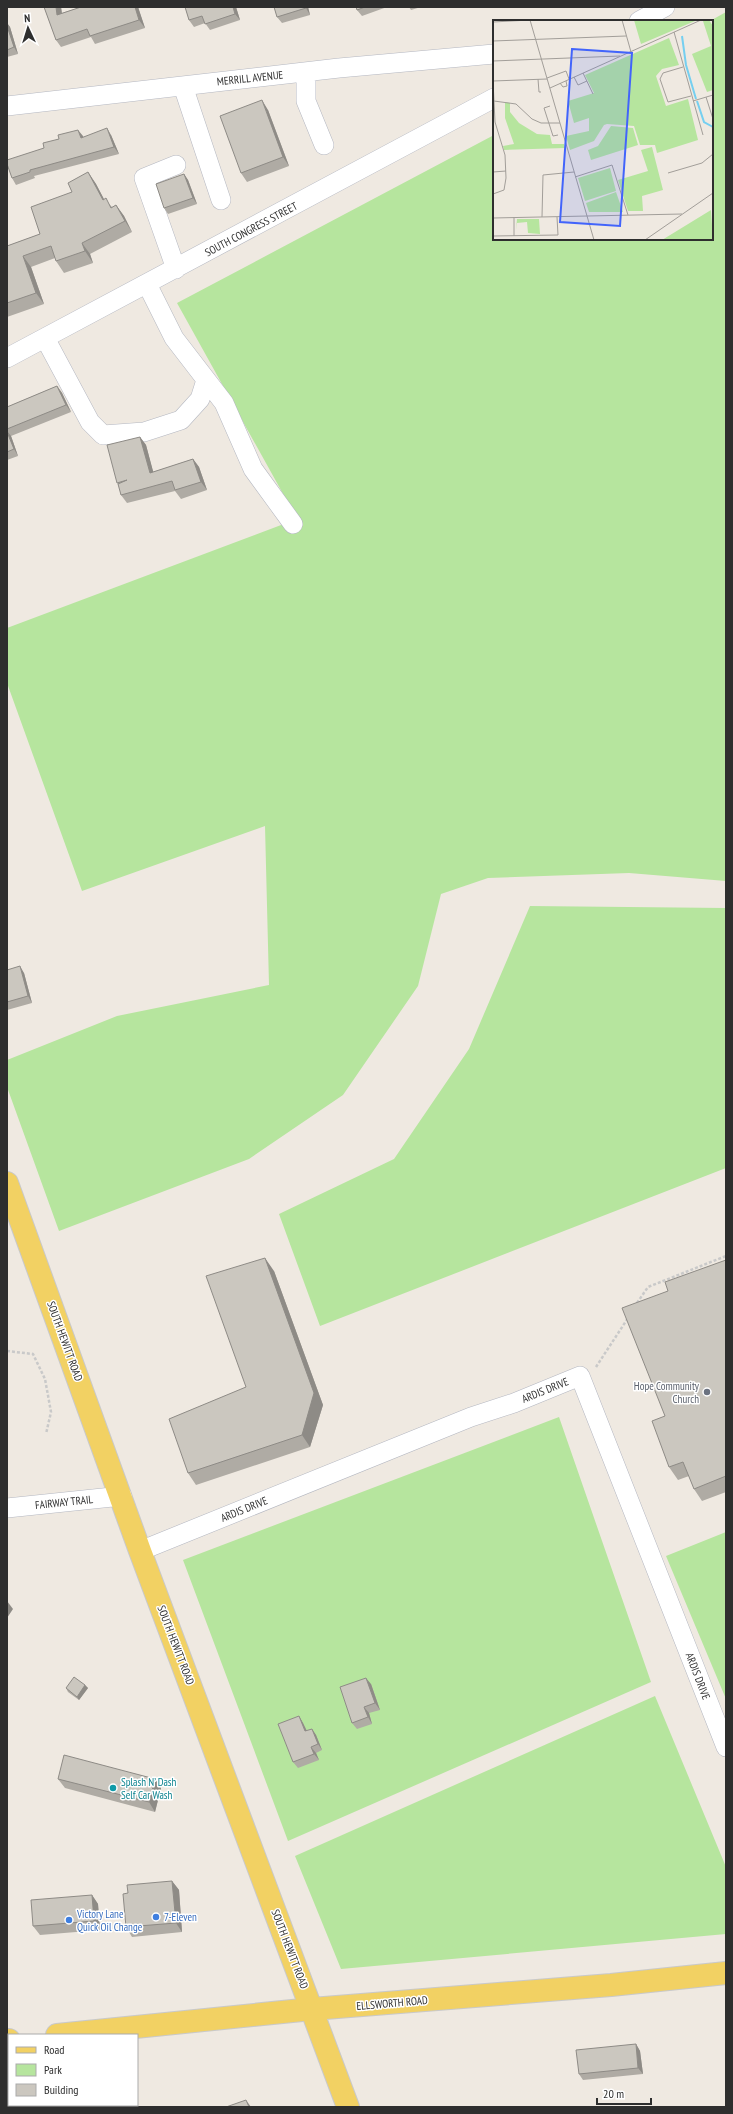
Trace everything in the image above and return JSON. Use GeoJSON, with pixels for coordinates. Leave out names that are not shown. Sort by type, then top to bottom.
{"type":"FeatureCollection","features":[{"type":"Feature","properties":{"kind":"main road","name":"SOUTH HEWITT ROAD"},"geometry":{"type":"LineString","coordinates":[[7,1183],[122,1496],[140,1551],[348,2107]]}},
{"type":"Feature","properties":{"kind":"main road","name":"ELLSWORTH ROAD"},"geometry":{"type":"LineString","coordinates":[[67,2034],[312,2010],[603,1986],[726,1973]]}},
{"type":"Feature","properties":{"kind":"street"},"geometry":{"type":"LineString","coordinates":[[641,20],[665,7]]}},
{"type":"Feature","properties":{"kind":"street","name":"MERRILL AVENUE"},"geometry":{"type":"LineString","coordinates":[[7,106],[306,72],[493,54]]}},
{"type":"Feature","properties":{"kind":"street"},"geometry":{"type":"LineString","coordinates":[[306,72],[306,101],[324,145]]}},
{"type":"Feature","properties":{"kind":"street"},"geometry":{"type":"LineString","coordinates":[[183,86],[221,200]]}},
{"type":"Feature","properties":{"kind":"street","name":"SOUTH CONGRESS STREET"},"geometry":{"type":"LineString","coordinates":[[7,358],[493,99]]}},
{"type":"Feature","properties":{"kind":"street"},"geometry":{"type":"LineString","coordinates":[[176,165],[144,178],[176,269]]}},
{"type":"Feature","properties":{"kind":"street"},"geometry":{"type":"LineString","coordinates":[[147,284],[174,338],[224,404],[254,469],[293,524]]}},
{"type":"Feature","properties":{"kind":"street"},"geometry":{"type":"LineString","coordinates":[[45,338],[90,422],[103,435],[144,432],[181,420],[200,399],[206,380]]}},
{"type":"Feature","properties":{"kind":"street","name":"ARDIS DRIVE"},"geometry":{"type":"LineString","coordinates":[[140,1551],[471,1417],[514,1403],[587,1374],[726,1747]]}},
{"type":"Feature","properties":{"kind":"street","name":"FAIRWAY TRAIL"},"geometry":{"type":"LineString","coordinates":[[7,1508],[122,1496]]}},
{"type":"Feature","properties":{"kind":"path"},"geometry":{"type":"LineString","coordinates":[[635,1306],[648,1287],[726,1256]]}},
{"type":"Feature","properties":{"kind":"path"},"geometry":{"type":"LineString","coordinates":[[587,1374],[631,1313]]}},
{"type":"Feature","properties":{"kind":"path"},"geometry":{"type":"LineString","coordinates":[[7,1351],[33,1354],[45,1379],[51,1412],[46,1434]]}},
{"type":"Feature","properties":{"kind":"green space"},"geometry":{"type":"Polygon","coordinates":[[[726,12],[726,881],[629,873],[488,878],[441,894],[418,986],[343,1095],[249,1159],[59,1231],[7,1087],[7,1060],[117,1016],[269,985],[265,826],[82,891],[7,683],[7,628],[297,519],[177,303],[493,136],[493,240],[713,240],[713,20],[712,20],[726,12]]]}},
{"type":"Feature","properties":{"kind":"green space"},"geometry":{"type":"Polygon","coordinates":[[[530,906],[726,908],[726,1168],[320,1326],[279,1214],[394,1159],[469,1049],[530,906]]]}},
{"type":"Feature","properties":{"kind":"green space"},"geometry":{"type":"Polygon","coordinates":[[[559,1417],[651,1682],[288,1841],[183,1560],[559,1417]]]}},
{"type":"Feature","properties":{"kind":"green space"},"geometry":{"type":"Polygon","coordinates":[[[726,1532],[726,1699],[666,1556],[726,1532]]]}},
{"type":"Feature","properties":{"kind":"green space"},"geometry":{"type":"Polygon","coordinates":[[[655,1696],[726,1867],[726,1934],[341,1969],[295,1856],[655,1696]]]}},
{"type":"Feature","properties":{"kind":"building"},"geometry":{"type":"Polygon","coordinates":[[[44,7],[56,7],[57,15],[81,7],[135,7],[139,20],[90,36],[87,29],[56,40],[44,7]]]}},
{"type":"Feature","properties":{"kind":"building"},"geometry":{"type":"Polygon","coordinates":[[[185,7],[233,7],[235,14],[205,24],[202,16],[189,20],[185,7]]]}},
{"type":"Feature","properties":{"kind":"building"},"geometry":{"type":"Polygon","coordinates":[[[274,7],[305,7],[306,8],[277,17],[274,7]]]}},
{"type":"Feature","properties":{"kind":"building"},"geometry":{"type":"Polygon","coordinates":[[[356,7],[365,7],[357,10],[356,7]]]}},
{"type":"Feature","properties":{"kind":"building"},"geometry":{"type":"Polygon","coordinates":[[[7,26],[14,47],[7,50],[7,26]]]}},
{"type":"Feature","properties":{"kind":"building"},"geometry":{"type":"Polygon","coordinates":[[[262,100],[283,157],[241,173],[220,116],[262,100]]]}},
{"type":"Feature","properties":{"kind":"building"},"geometry":{"type":"Polygon","coordinates":[[[107,128],[114,147],[30,170],[30,172],[12,178],[7,160],[44,148],[43,143],[59,139],[58,135],[78,130],[81,138],[107,128]]]}},
{"type":"Feature","properties":{"kind":"building"},"geometry":{"type":"Polygon","coordinates":[[[88,172],[103,200],[106,198],[111,208],[116,205],[125,221],[82,243],[85,251],[56,261],[51,246],[23,256],[36,293],[7,303],[7,246],[40,234],[31,207],[72,192],[68,183],[88,172]]]}},
{"type":"Feature","properties":{"kind":"building"},"geometry":{"type":"Polygon","coordinates":[[[184,174],[193,198],[164,208],[156,184],[184,174]]]}},
{"type":"Feature","properties":{"kind":"building"},"geometry":{"type":"Polygon","coordinates":[[[57,386],[66,405],[7,429],[7,407],[57,386]]]}},
{"type":"Feature","properties":{"kind":"building"},"geometry":{"type":"Polygon","coordinates":[[[7,432],[14,449],[7,452],[7,432]]]}},
{"type":"Feature","properties":{"kind":"building"},"geometry":{"type":"Polygon","coordinates":[[[140,437],[150,473],[193,459],[201,482],[175,490],[172,481],[121,495],[118,484],[127,480],[117,483],[107,445],[140,437]]]}},
{"type":"Feature","properties":{"kind":"building"},"geometry":{"type":"Polygon","coordinates":[[[20,966],[28,996],[7,1002],[7,970],[20,966]]]}},
{"type":"Feature","properties":{"kind":"building"},"geometry":{"type":"Polygon","coordinates":[[[265,1258],[314,1393],[302,1435],[188,1473],[169,1419],[246,1387],[206,1276],[265,1258]]]}},
{"type":"Feature","properties":{"kind":"building","name":"Hope Community Church"},"geometry":{"type":"Polygon","coordinates":[[[726,1260],[726,1476],[694,1489],[683,1462],[669,1467],[652,1421],[665,1416],[622,1308],[668,1291],[665,1282],[726,1260]]]}},
{"type":"Feature","properties":{"kind":"building"},"geometry":{"type":"Polygon","coordinates":[[[74,1677],[85,1685],[77,1697],[66,1688],[74,1677]]]}},
{"type":"Feature","properties":{"kind":"building"},"geometry":{"type":"Polygon","coordinates":[[[366,1678],[375,1703],[364,1707],[368,1717],[352,1723],[340,1687],[366,1678]]]}},
{"type":"Feature","properties":{"kind":"building"},"geometry":{"type":"Polygon","coordinates":[[[299,1716],[305,1731],[312,1729],[318,1744],[311,1747],[314,1754],[293,1762],[278,1724],[299,1716]]]}},
{"type":"Feature","properties":{"kind":"building","name":"Splash N’ Dash Self Car Wash"},"geometry":{"type":"Polygon","coordinates":[[[64,1755],[155,1779],[149,1802],[58,1779],[64,1755]]]}},
{"type":"Feature","properties":{"kind":"building","name":"7-Eleven"},"geometry":{"type":"Polygon","coordinates":[[[172,1881],[176,1923],[126,1927],[123,1894],[128,1893],[127,1885],[172,1881]]]}},
{"type":"Feature","properties":{"kind":"building"},"geometry":{"type":"Polygon","coordinates":[[[92,1895],[94,1921],[33,1926],[31,1900],[92,1895]]]}},
{"type":"Feature","properties":{"kind":"building"},"geometry":{"type":"Polygon","coordinates":[[[636,2044],[638,2068],[579,2074],[576,2050],[636,2044]]]}},
{"type":"Feature","properties":{"kind":"building"},"geometry":{"type":"Polygon","coordinates":[[[246,2100],[249,2107],[226,2107],[246,2100]]]}},
{"type":"Feature","properties":{"kind":"place","name":"Hope Community Church"},"geometry":{"type":"Point","coordinates":[707,1392]}},
{"type":"Feature","properties":{"kind":"place","name":"Splash N’ Dash Self Car Wash"},"geometry":{"type":"Point","coordinates":[113,1788]}},
{"type":"Feature","properties":{"kind":"place","name":"7-Eleven"},"geometry":{"type":"Point","coordinates":[156,1917]}},
{"type":"Feature","properties":{"kind":"place","name":"Victory Lane Quick Oil Change"},"geometry":{"type":"Point","coordinates":[69,1920]}}]}
